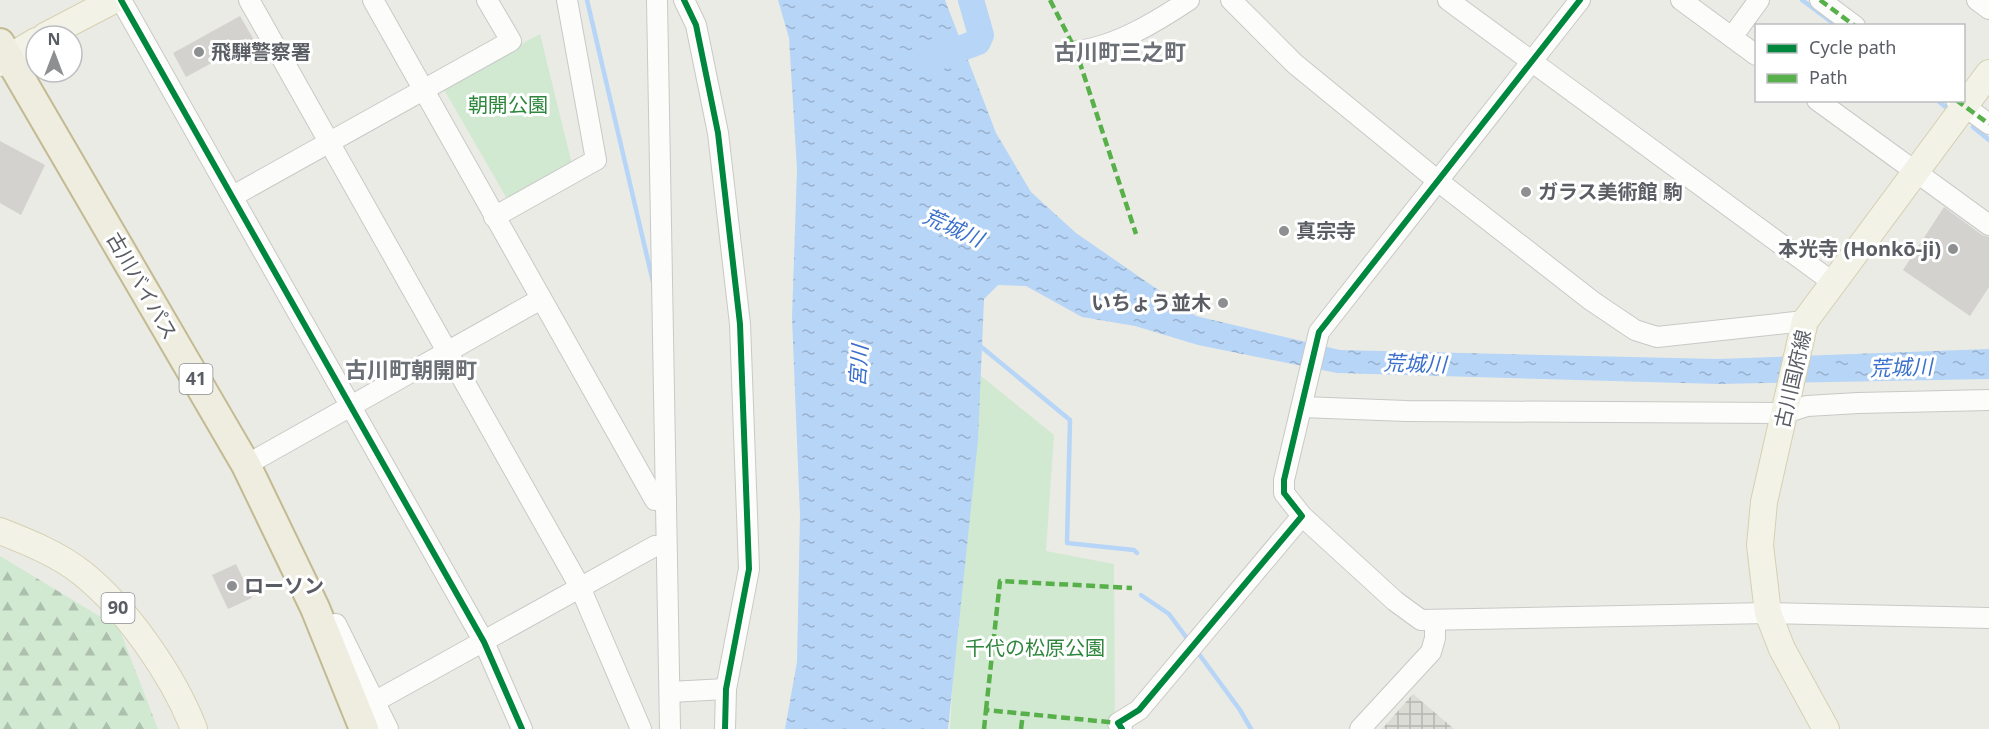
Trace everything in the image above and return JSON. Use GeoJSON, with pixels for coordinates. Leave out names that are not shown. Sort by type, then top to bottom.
{"type":"FeatureCollection","features":[{"type":"Feature","properties":{"kind":"highway","name":"古川バイパス"},"geometry":{"type":"LineString","coordinates":[[3,55],[246,465],[315,608],[364,729]]}},
{"type":"Feature","properties":{"kind":"main road"},"geometry":{"type":"LineString","coordinates":[[68,24],[114,0]]}},
{"type":"Feature","properties":{"kind":"main road"},"geometry":{"type":"LineString","coordinates":[[3,55],[24,46]]}},
{"type":"Feature","properties":{"kind":"main road","name":"古川国府線"},"geometry":{"type":"LineString","coordinates":[[1965,98],[1989,73]]}},
{"type":"Feature","properties":{"kind":"main road","name":"古川国府線"},"geometry":{"type":"LineString","coordinates":[[1826,729],[1782,649],[1768,613],[1761,573],[1761,527],[1764,502],[1805,324],[1914,172],[1960,103]]}},
{"type":"Feature","properties":{"kind":"main road","name":"90"},"geometry":{"type":"LineString","coordinates":[[0,531],[62,560],[80,571],[107,595],[168,679],[194,729]]}},
{"type":"Feature","properties":{"kind":"street"},"geometry":{"type":"LineString","coordinates":[[121,0],[484,642],[522,729]]}},
{"type":"Feature","properties":{"kind":"street"},"geometry":{"type":"LineString","coordinates":[[249,0],[580,587],[641,729]]}},
{"type":"Feature","properties":{"kind":"street"},"geometry":{"type":"LineString","coordinates":[[373,0],[541,299],[661,500]]}},
{"type":"Feature","properties":{"kind":"street"},"geometry":{"type":"LineString","coordinates":[[233,196],[511,41],[487,0]]}},
{"type":"Feature","properties":{"kind":"street"},"geometry":{"type":"LineString","coordinates":[[494,217],[596,160],[567,0]]}},
{"type":"Feature","properties":{"kind":"street"},"geometry":{"type":"LineString","coordinates":[[657,0],[661,546],[670,692],[670,729]]}},
{"type":"Feature","properties":{"kind":"street"},"geometry":{"type":"LineString","coordinates":[[684,0],[696,25]]}},
{"type":"Feature","properties":{"kind":"street"},"geometry":{"type":"LineString","coordinates":[[693,0],[726,188],[741,335],[749,569],[726,689],[726,729]]}},
{"type":"Feature","properties":{"kind":"street"},"geometry":{"type":"LineString","coordinates":[[1076,51],[1091,49],[1159,20],[1189,0]]}},
{"type":"Feature","properties":{"kind":"street"},"geometry":{"type":"LineString","coordinates":[[1231,0],[1294,64],[1438,181],[1592,301],[1635,330],[1656,337],[1805,324]]}},
{"type":"Feature","properties":{"kind":"street"},"geometry":{"type":"LineString","coordinates":[[1448,0],[1835,284]]}},
{"type":"Feature","properties":{"kind":"street"},"geometry":{"type":"LineString","coordinates":[[1580,0],[1318,332],[1284,480],[1284,493],[1302,516],[1404,609],[1421,620],[1768,613],[1989,618]]}},
{"type":"Feature","properties":{"kind":"street"},"geometry":{"type":"LineString","coordinates":[[1681,0],[1755,54]]}},
{"type":"Feature","properties":{"kind":"street"},"geometry":{"type":"LineString","coordinates":[[1732,37],[1759,0]]}},
{"type":"Feature","properties":{"kind":"street"},"geometry":{"type":"LineString","coordinates":[[1820,0],[1852,24]]}},
{"type":"Feature","properties":{"kind":"street"},"geometry":{"type":"LineString","coordinates":[[1977,0],[1989,9]]}},
{"type":"Feature","properties":{"kind":"street"},"geometry":{"type":"LineString","coordinates":[[1821,102],[1989,225]]}},
{"type":"Feature","properties":{"kind":"street"},"geometry":{"type":"LineString","coordinates":[[1960,103],[1989,124]]}},
{"type":"Feature","properties":{"kind":"street"},"geometry":{"type":"LineString","coordinates":[[246,465],[351,408],[541,299]]}},
{"type":"Feature","properties":{"kind":"street"},"geometry":{"type":"LineString","coordinates":[[1303,404],[1406,411],[1786,409],[1858,403],[1989,400]]}},
{"type":"Feature","properties":{"kind":"street"},"geometry":{"type":"LineString","coordinates":[[1122,729],[1118,723],[1139,710],[1302,516]]}},
{"type":"Feature","properties":{"kind":"street"},"geometry":{"type":"LineString","coordinates":[[374,702],[580,587],[661,546]]}},
{"type":"Feature","properties":{"kind":"street"},"geometry":{"type":"LineString","coordinates":[[1360,729],[1431,652],[1435,638],[1435,621]]}},
{"type":"Feature","properties":{"kind":"street"},"geometry":{"type":"LineString","coordinates":[[336,624],[388,729]]}},
{"type":"Feature","properties":{"kind":"street"},"geometry":{"type":"LineString","coordinates":[[670,692],[726,689]]}},
{"type":"Feature","properties":{"kind":"shaded area"},"geometry":{"type":"Polygon","coordinates":[[[1413,694],[1454,729],[1382,729],[1413,694]]]}},
{"type":"Feature","properties":{"kind":"green space","name":"朝開公園"},"geometry":{"type":"Polygon","coordinates":[[[540,34],[573,168],[510,204],[442,86],[540,34]]]}},
{"type":"Feature","properties":{"kind":"green space","name":"千代の松原公園"},"geometry":{"type":"Polygon","coordinates":[[[970,367],[1054,435],[1046,551],[1114,564],[1115,729],[950,729],[970,367]]]}},
{"type":"Feature","properties":{"kind":"green space"},"geometry":{"type":"Polygon","coordinates":[[[0,556],[119,628],[158,729],[0,729],[0,556]]]}},
{"type":"Feature","properties":{"kind":"water"},"geometry":{"type":"Polygon","coordinates":[[[778,0],[945,0],[996,133],[1031,192],[1076,233],[1196,316],[1340,350],[1718,359],[1989,349],[1989,379],[1718,384],[1337,373],[1198,345],[1135,326],[1082,317],[1026,286],[998,285],[984,299],[978,440],[948,729],[785,729],[797,662],[800,515],[792,318],[797,169],[789,38],[778,0]]]}},
{"type":"Feature","properties":{"kind":"building"},"geometry":{"type":"Polygon","coordinates":[[[240,16],[254,40],[186,77],[173,53],[240,16]]]}},
{"type":"Feature","properties":{"kind":"building"},"geometry":{"type":"Polygon","coordinates":[[[0,141],[45,165],[21,215],[0,203],[0,141]]]}},
{"type":"Feature","properties":{"kind":"building","name":"本光寺 (Honkō-ji)"},"geometry":{"type":"Polygon","coordinates":[[[1944,207],[1982,235],[1989,237],[1989,287],[1970,316],[1903,270],[1944,207]]]}},
{"type":"Feature","properties":{"kind":"building","name":"ローソン"},"geometry":{"type":"Polygon","coordinates":[[[236,564],[252,598],[228,609],[212,575],[236,564]]]}},
{"type":"Feature","properties":{"kind":"waterway"},"geometry":{"type":"LineString","coordinates":[[587,0],[653,282]]}},
{"type":"Feature","properties":{"kind":"waterway"},"geometry":{"type":"LineString","coordinates":[[930,60],[978,42],[981,35],[971,0]]}},
{"type":"Feature","properties":{"kind":"waterway"},"geometry":{"type":"LineString","coordinates":[[1802,0],[1834,24]]}},
{"type":"Feature","properties":{"kind":"waterway"},"geometry":{"type":"LineString","coordinates":[[1939,102],[1948,109]]}},
{"type":"Feature","properties":{"kind":"waterway"},"geometry":{"type":"LineString","coordinates":[[1973,127],[1989,140]]}},
{"type":"Feature","properties":{"kind":"waterway"},"geometry":{"type":"LineString","coordinates":[[979,345],[1070,420],[1067,543],[1134,550],[1137,553]]}},
{"type":"Feature","properties":{"kind":"waterway"},"geometry":{"type":"LineString","coordinates":[[1141,595],[1169,614],[1189,641]]}},
{"type":"Feature","properties":{"kind":"waterway"},"geometry":{"type":"LineString","coordinates":[[1196,650],[1240,710],[1251,729]]}},
{"type":"Feature","properties":{"kind":"marked path"},"geometry":{"type":"LineString","coordinates":[[1050,0],[1076,51],[1136,234]]}},
{"type":"Feature","properties":{"kind":"marked path"},"geometry":{"type":"LineString","coordinates":[[1820,0],[1852,24]]}},
{"type":"Feature","properties":{"kind":"marked path"},"geometry":{"type":"LineString","coordinates":[[1959,102],[1989,124]]}},
{"type":"Feature","properties":{"kind":"marked path"},"geometry":{"type":"LineString","coordinates":[[986,710],[1000,581],[1132,588]]}},
{"type":"Feature","properties":{"kind":"marked path"},"geometry":{"type":"LineString","coordinates":[[984,729],[986,710],[1118,723]]}},
{"type":"Feature","properties":{"kind":"marked path"},"geometry":{"type":"LineString","coordinates":[[1021,729],[1023,713]]}},
{"type":"Feature","properties":{"kind":"cycle path"},"geometry":{"type":"LineString","coordinates":[[121,0],[484,642],[522,729]]}},
{"type":"Feature","properties":{"kind":"cycle path"},"geometry":{"type":"LineString","coordinates":[[684,0],[696,25],[718,133],[740,324],[749,569],[726,689],[725,729]]}},
{"type":"Feature","properties":{"kind":"cycle path"},"geometry":{"type":"LineString","coordinates":[[1122,729],[1118,723],[1139,710],[1302,516],[1284,493],[1284,480],[1319,332],[1580,0]]}},
{"type":"Feature","properties":{"kind":"place","name":"飛騨警察署"},"geometry":{"type":"Point","coordinates":[199,52]}},
{"type":"Feature","properties":{"kind":"place","name":"ガラス美術館 駒"},"geometry":{"type":"Point","coordinates":[1526,192]}},
{"type":"Feature","properties":{"kind":"place","name":"真宗寺"},"geometry":{"type":"Point","coordinates":[1284,231]}},
{"type":"Feature","properties":{"kind":"place","name":"本光寺 (Honkō-ji)"},"geometry":{"type":"Point","coordinates":[1953,249]}},
{"type":"Feature","properties":{"kind":"place","name":"いちょう並木"},"geometry":{"type":"Point","coordinates":[1223,303]}},
{"type":"Feature","properties":{"kind":"place","name":"ローソン"},"geometry":{"type":"Point","coordinates":[232,586]}},
{"type":"Feature","properties":{"kind":"district","name":"古川町三之町"},"geometry":{"type":"Point","coordinates":[1120,52]}},
{"type":"Feature","properties":{"kind":"district","name":"古川町朝開町"},"geometry":{"type":"Point","coordinates":[411,370]}},
{"type":"Feature","properties":{"kind":"water label","name":"荒城川"},"geometry":{"type":"Point","coordinates":[953,228]}},
{"type":"Feature","properties":{"kind":"water label","name":"荒城川"},"geometry":{"type":"Point","coordinates":[1415,364]}},
{"type":"Feature","properties":{"kind":"water label","name":"宮川"},"geometry":{"type":"Point","coordinates":[859,366]}},
{"type":"Feature","properties":{"kind":"water label","name":"荒城川"},"geometry":{"type":"Point","coordinates":[1901,368]}}]}
